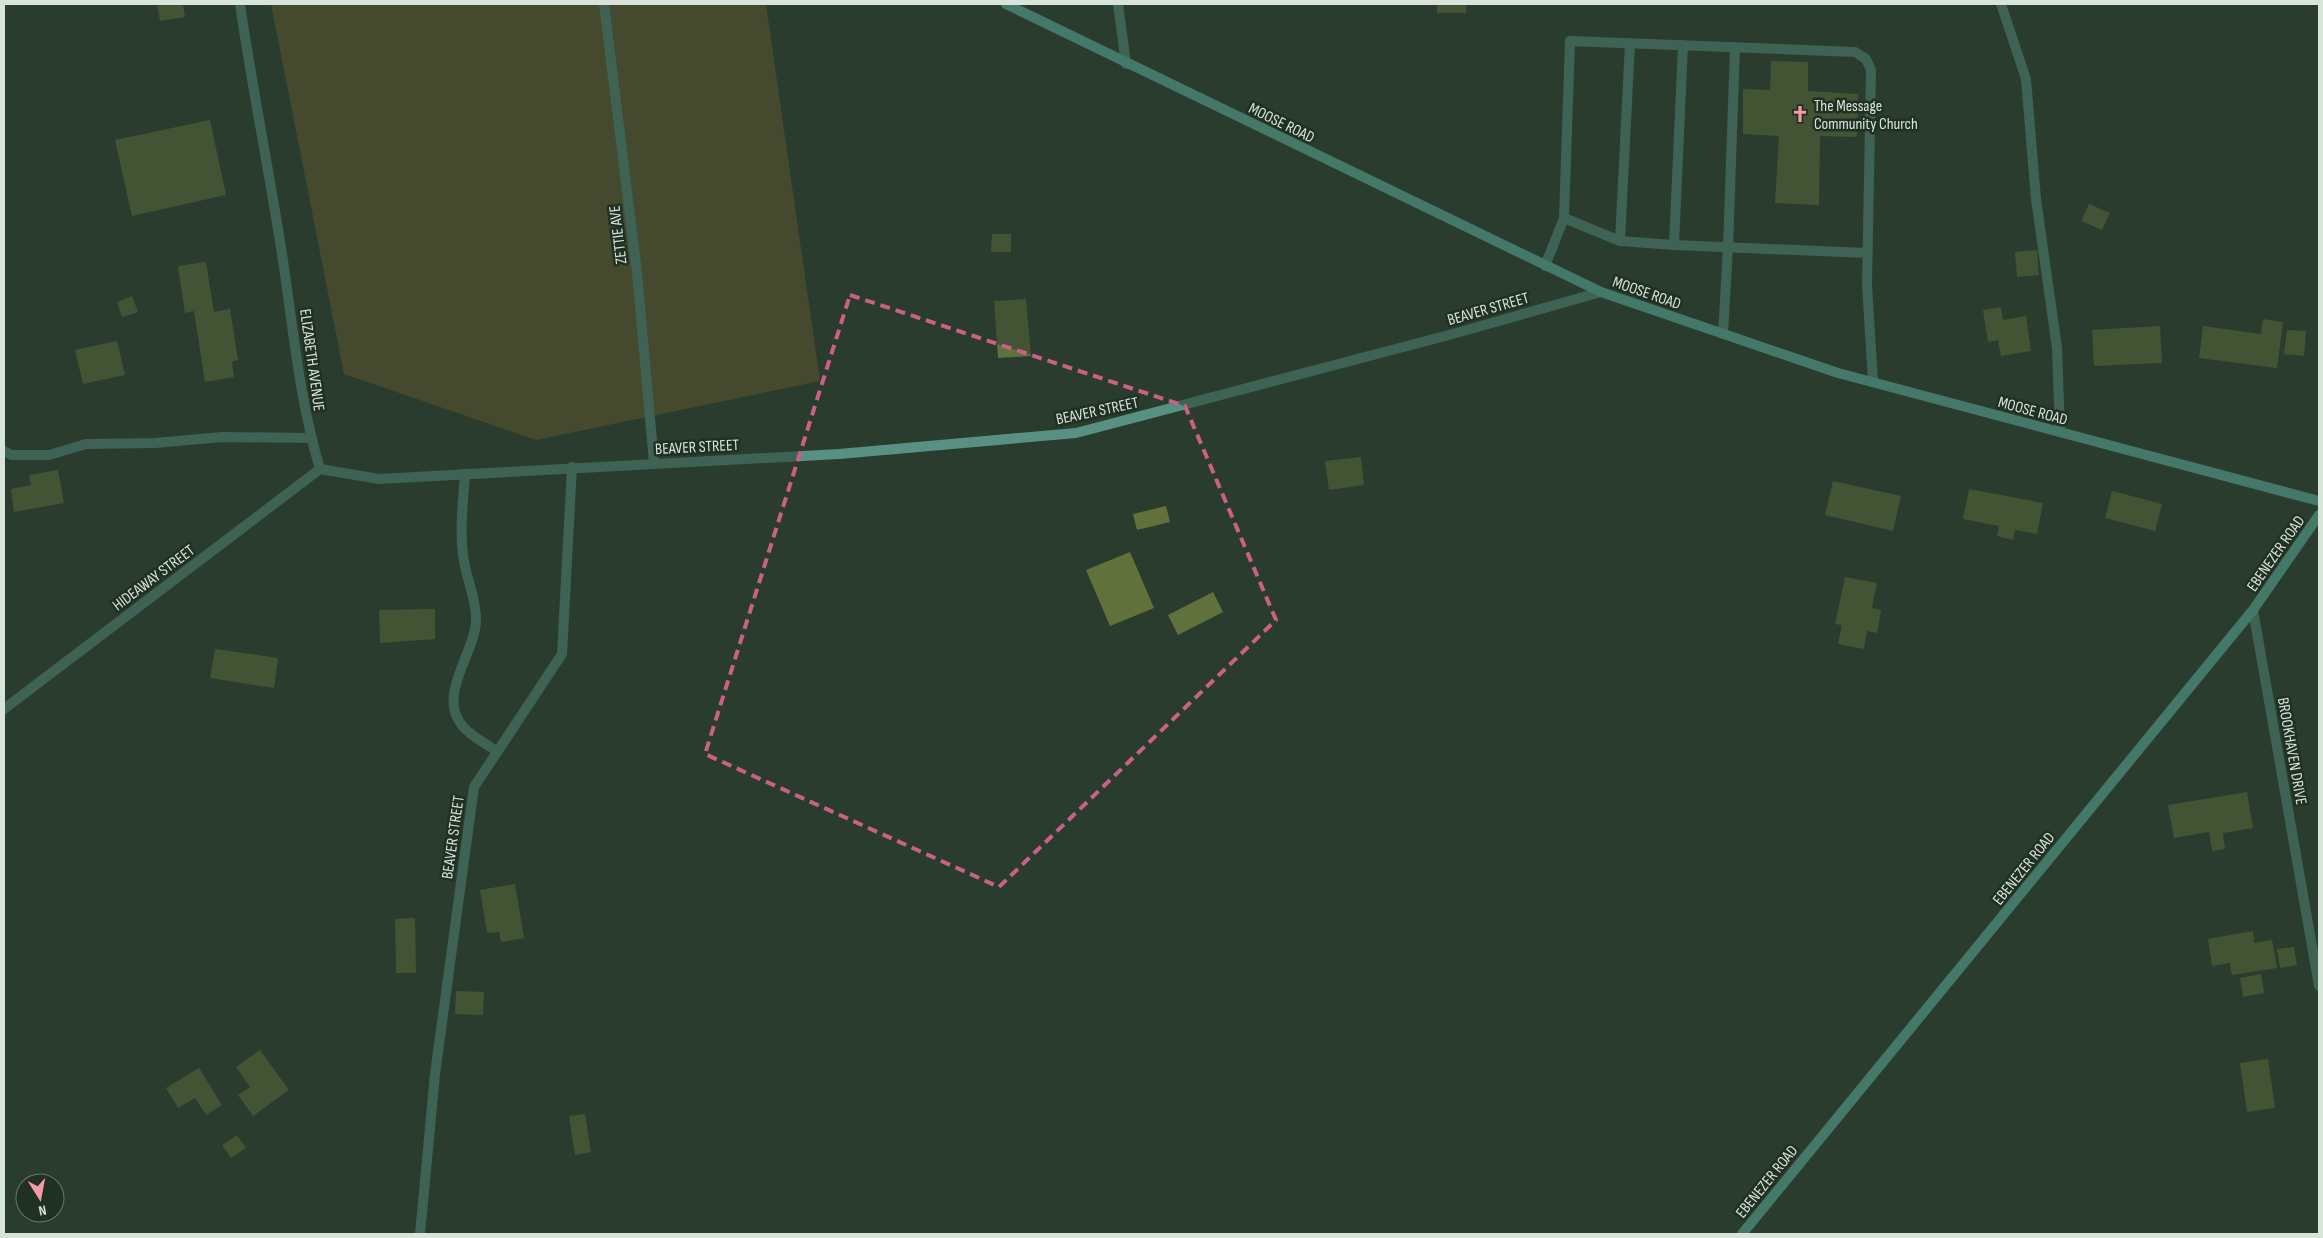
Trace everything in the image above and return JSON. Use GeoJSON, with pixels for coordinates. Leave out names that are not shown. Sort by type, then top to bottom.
{"type":"FeatureCollection","features":[{"type":"Feature","properties":{"kind":"street","name":"ELIZABETH AVENUE"},"geometry":{"type":"LineString","coordinates":[[240,4],[252,88],[281,251],[310,438],[320,469]]}},
{"type":"Feature","properties":{"kind":"street","name":"ZETTIE AVE"},"geometry":{"type":"LineString","coordinates":[[604,4],[637,273],[654,463]]}},
{"type":"Feature","properties":{"kind":"street","name":"MOOSE ROAD"},"geometry":{"type":"LineString","coordinates":[[1006,4],[1126,64],[1601,292],[1838,373],[2319,501]]}},
{"type":"Feature","properties":{"kind":"street"},"geometry":{"type":"LineString","coordinates":[[1118,4],[1126,64]]}},
{"type":"Feature","properties":{"kind":"street"},"geometry":{"type":"LineString","coordinates":[[2002,4],[2026,79],[2036,199],[2056,348],[2060,432]]}},
{"type":"Feature","properties":{"kind":"street"},"geometry":{"type":"LineString","coordinates":[[1545,266],[1564,218],[1570,41],[1855,52],[1866,59],[1871,70],[1867,253],[1873,382]]}},
{"type":"Feature","properties":{"kind":"street"},"geometry":{"type":"LineString","coordinates":[[1620,241],[1630,43]]}},
{"type":"Feature","properties":{"kind":"street"},"geometry":{"type":"LineString","coordinates":[[1674,245],[1683,45]]}},
{"type":"Feature","properties":{"kind":"street"},"geometry":{"type":"LineString","coordinates":[[1723,334],[1735,47]]}},
{"type":"Feature","properties":{"kind":"street"},"geometry":{"type":"LineString","coordinates":[[1564,218],[1620,241],[1728,248],[1867,253]]}},
{"type":"Feature","properties":{"kind":"street","name":"BEAVER STREET"},"geometry":{"type":"LineString","coordinates":[[420,1234],[435,1074],[474,787],[562,654],[572,467],[839,454],[1076,433],[1449,335],[1601,292]]}},
{"type":"Feature","properties":{"kind":"street"},"geometry":{"type":"LineString","coordinates":[[4,451],[11,455],[49,455],[86,444],[155,443],[222,437],[310,438]]}},
{"type":"Feature","properties":{"kind":"street"},"geometry":{"type":"LineString","coordinates":[[320,469],[380,479],[572,467]]}},
{"type":"Feature","properties":{"kind":"street","name":"HIDEAWAY STREET"},"geometry":{"type":"LineString","coordinates":[[4,709],[320,469]]}},
{"type":"Feature","properties":{"kind":"street"},"geometry":{"type":"LineString","coordinates":[[465,474],[460,535],[476,620],[472,645],[458,678],[454,698],[456,716],[472,735],[497,751]]}},
{"type":"Feature","properties":{"kind":"street","name":"EBENEZER ROAD"},"geometry":{"type":"LineString","coordinates":[[1742,1234],[2253,610],[2319,515]]}},
{"type":"Feature","properties":{"kind":"street","name":"BROOKHAVEN DRIVE"},"geometry":{"type":"LineString","coordinates":[[2253,610],[2319,986]]}},
{"type":"Feature","properties":{"kind":"highlighted area"},"geometry":{"type":"Polygon","coordinates":[[[850,295],[1185,406],[1276,620],[999,887],[705,754],[850,295]]]}},
{"type":"Feature","properties":{"kind":"shaded area"},"geometry":{"type":"Polygon","coordinates":[[[271,4],[766,4],[820,381],[536,440],[344,374],[271,4]]]}},
{"type":"Feature","properties":{"kind":"building"},"geometry":{"type":"Polygon","coordinates":[[[157,4],[183,4],[185,17],[160,21],[157,4]]]}},
{"type":"Feature","properties":{"kind":"building"},"geometry":{"type":"Polygon","coordinates":[[[1437,4],[1466,4],[1466,13],[1437,13],[1437,4]]]}},
{"type":"Feature","properties":{"kind":"building","name":"The Message Community Church"},"geometry":{"type":"Polygon","coordinates":[[[1771,61],[1808,62],[1808,91],[1858,94],[1857,137],[1820,136],[1819,205],[1775,203],[1779,136],[1743,134],[1743,89],[1770,90],[1771,61]]]}},
{"type":"Feature","properties":{"kind":"building"},"geometry":{"type":"Polygon","coordinates":[[[210,120],[226,195],[132,216],[115,140],[210,120]]]}},
{"type":"Feature","properties":{"kind":"building"},"geometry":{"type":"Polygon","coordinates":[[[2089,204],[2110,213],[2102,230],[2081,221],[2089,204]]]}},
{"type":"Feature","properties":{"kind":"building"},"geometry":{"type":"Polygon","coordinates":[[[992,234],[1011,234],[1011,252],[991,252],[992,234]]]}},
{"type":"Feature","properties":{"kind":"building"},"geometry":{"type":"Polygon","coordinates":[[[2037,250],[2039,275],[2017,277],[2015,252],[2037,250]]]}},
{"type":"Feature","properties":{"kind":"building"},"geometry":{"type":"Polygon","coordinates":[[[206,262],[214,312],[230,309],[238,360],[232,362],[234,377],[205,382],[194,311],[185,313],[178,266],[206,262]]]}},
{"type":"Feature","properties":{"kind":"building"},"geometry":{"type":"Polygon","coordinates":[[[132,296],[138,312],[122,317],[117,302],[132,296]]]}},
{"type":"Feature","properties":{"kind":"building"},"geometry":{"type":"Polygon","coordinates":[[[1026,299],[1031,356],[998,358],[994,301],[1026,299]]]}},
{"type":"Feature","properties":{"kind":"building"},"geometry":{"type":"Polygon","coordinates":[[[2001,307],[2003,320],[2026,316],[2031,351],[2001,356],[1998,340],[1988,342],[1983,310],[2001,307]]]}},
{"type":"Feature","properties":{"kind":"building"},"geometry":{"type":"Polygon","coordinates":[[[2263,319],[2283,322],[2277,368],[2199,358],[2203,326],[2261,334],[2263,319]]]}},
{"type":"Feature","properties":{"kind":"building"},"geometry":{"type":"Polygon","coordinates":[[[2160,326],[2162,363],[2094,366],[2092,330],[2160,326]]]}},
{"type":"Feature","properties":{"kind":"building"},"geometry":{"type":"Polygon","coordinates":[[[2287,330],[2306,331],[2304,356],[2284,354],[2287,330]]]}},
{"type":"Feature","properties":{"kind":"building"},"geometry":{"type":"Polygon","coordinates":[[[117,341],[125,375],[83,384],[75,350],[117,341]]]}},
{"type":"Feature","properties":{"kind":"building"},"geometry":{"type":"Polygon","coordinates":[[[1361,457],[1364,485],[1329,490],[1325,461],[1361,457]]]}},
{"type":"Feature","properties":{"kind":"building"},"geometry":{"type":"Polygon","coordinates":[[[58,470],[64,503],[14,512],[11,489],[31,485],[29,475],[58,470]]]}},
{"type":"Feature","properties":{"kind":"building"},"geometry":{"type":"Polygon","coordinates":[[[1833,481],[1901,496],[1893,531],[1825,515],[1833,481]]]}},
{"type":"Feature","properties":{"kind":"building"},"geometry":{"type":"Polygon","coordinates":[[[1969,489],[2043,503],[2037,534],[2015,530],[2013,540],[1997,536],[1999,526],[1963,519],[1969,489]]]}},
{"type":"Feature","properties":{"kind":"building"},"geometry":{"type":"Polygon","coordinates":[[[2112,491],[2162,504],[2155,531],[2105,518],[2112,491]]]}},
{"type":"Feature","properties":{"kind":"building"},"geometry":{"type":"Polygon","coordinates":[[[1166,506],[1170,522],[1137,530],[1133,514],[1166,506]]]}},
{"type":"Feature","properties":{"kind":"building"},"geometry":{"type":"Polygon","coordinates":[[[1130,552],[1154,608],[1110,626],[1086,570],[1130,552]]]}},
{"type":"Feature","properties":{"kind":"building"},"geometry":{"type":"Polygon","coordinates":[[[1845,577],[1877,583],[1872,608],[1881,610],[1877,633],[1867,631],[1864,649],[1838,644],[1842,625],[1835,624],[1845,577]]]}},
{"type":"Feature","properties":{"kind":"building"},"geometry":{"type":"Polygon","coordinates":[[[1213,592],[1223,612],[1178,635],[1168,615],[1213,592]]]}},
{"type":"Feature","properties":{"kind":"building"},"geometry":{"type":"Polygon","coordinates":[[[435,609],[435,639],[380,643],[379,610],[435,609]]]}},
{"type":"Feature","properties":{"kind":"building"},"geometry":{"type":"Polygon","coordinates":[[[215,649],[278,658],[274,688],[210,678],[215,649]]]}},
{"type":"Feature","properties":{"kind":"building"},"geometry":{"type":"Polygon","coordinates":[[[2247,792],[2253,828],[2223,833],[2225,849],[2212,851],[2209,832],[2174,838],[2168,805],[2247,792]]]}},
{"type":"Feature","properties":{"kind":"building"},"geometry":{"type":"Polygon","coordinates":[[[515,884],[524,938],[501,942],[499,932],[487,933],[480,890],[515,884]]]}},
{"type":"Feature","properties":{"kind":"building"},"geometry":{"type":"Polygon","coordinates":[[[415,918],[416,973],[396,973],[395,919],[415,918]]]}},
{"type":"Feature","properties":{"kind":"building"},"geometry":{"type":"Polygon","coordinates":[[[2253,931],[2254,943],[2272,940],[2277,968],[2232,975],[2230,963],[2212,966],[2208,939],[2253,931]]]}},
{"type":"Feature","properties":{"kind":"building"},"geometry":{"type":"Polygon","coordinates":[[[2294,947],[2297,965],[2280,968],[2277,949],[2294,947]]]}},
{"type":"Feature","properties":{"kind":"building"},"geometry":{"type":"Polygon","coordinates":[[[2261,974],[2264,993],[2243,997],[2240,978],[2261,974]]]}},
{"type":"Feature","properties":{"kind":"building"},"geometry":{"type":"Polygon","coordinates":[[[456,991],[484,992],[483,1015],[455,1014],[456,991]]]}},
{"type":"Feature","properties":{"kind":"building"},"geometry":{"type":"Polygon","coordinates":[[[260,1050],[289,1090],[253,1116],[238,1095],[250,1087],[236,1067],[260,1050]]]}},
{"type":"Feature","properties":{"kind":"building"},"geometry":{"type":"Polygon","coordinates":[[[2268,1059],[2275,1108],[2247,1112],[2240,1063],[2268,1059]]]}},
{"type":"Feature","properties":{"kind":"building"},"geometry":{"type":"Polygon","coordinates":[[[199,1068],[222,1105],[206,1115],[195,1098],[178,1108],[166,1088],[199,1068]]]}},
{"type":"Feature","properties":{"kind":"building"},"geometry":{"type":"Polygon","coordinates":[[[585,1114],[591,1152],[575,1155],[569,1116],[585,1114]]]}},
{"type":"Feature","properties":{"kind":"building"},"geometry":{"type":"Polygon","coordinates":[[[237,1135],[246,1148],[231,1158],[222,1145],[237,1135]]]}},
{"type":"Feature","properties":{"kind":"place","name":"The Message Community Church"},"geometry":{"type":"Point","coordinates":[1800,114]}}]}
